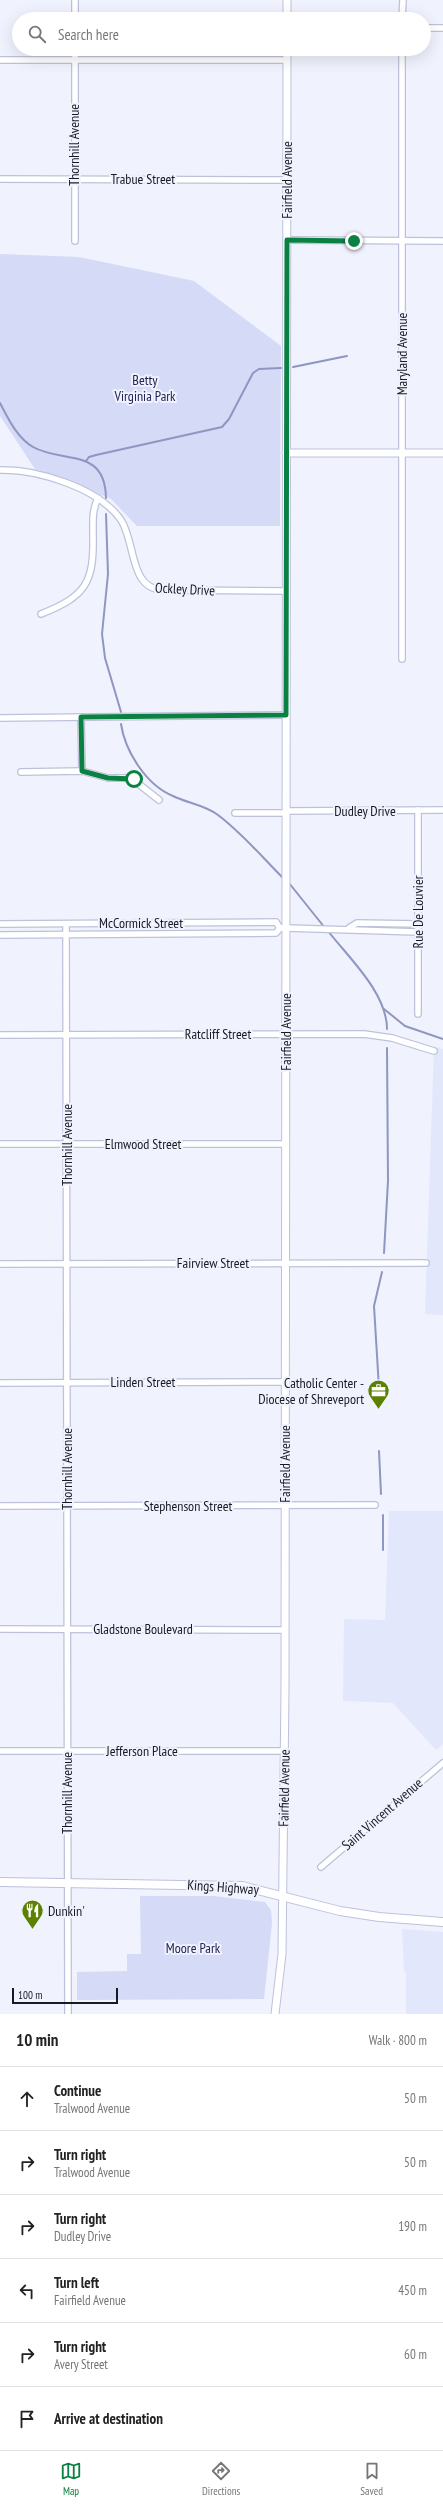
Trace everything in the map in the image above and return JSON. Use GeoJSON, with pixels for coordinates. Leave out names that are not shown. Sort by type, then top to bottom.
{"type":"FeatureCollection","features":[{"type":"Feature","properties":{"kind":"main road","name":"Kings Highway"},"geometry":{"type":"LineString","coordinates":[[0,1882],[225,1885],[259,1889],[322,1907],[364,1915],[443,1922]]}},
{"type":"Feature","properties":{"kind":"street"},"geometry":{"type":"LineString","coordinates":[[75,0],[75,12]]}},
{"type":"Feature","properties":{"kind":"street"},"geometry":{"type":"LineString","coordinates":[[287,0],[287,12]]}},
{"type":"Feature","properties":{"kind":"street"},"geometry":{"type":"LineString","coordinates":[[402,0],[402,12]]}},
{"type":"Feature","properties":{"kind":"street"},"geometry":{"type":"LineString","coordinates":[[431,28],[443,28]]}},
{"type":"Feature","properties":{"kind":"street","name":"Thornhill Avenue"},"geometry":{"type":"LineString","coordinates":[[75,56],[75,241]]}},
{"type":"Feature","properties":{"kind":"street","name":"Fairfield Avenue"},"geometry":{"type":"LineString","coordinates":[[274,2014],[282,1954],[285,1630],[286,1033],[283,928],[286,890],[287,56]]}},
{"type":"Feature","properties":{"kind":"street","name":"Maryland Avenue"},"geometry":{"type":"LineString","coordinates":[[402,56],[402,659]]}},
{"type":"Feature","properties":{"kind":"street"},"geometry":{"type":"LineString","coordinates":[[0,60],[287,60]]}},
{"type":"Feature","properties":{"kind":"street","name":"Trabue Street"},"geometry":{"type":"LineString","coordinates":[[0,179],[287,180]]}},
{"type":"Feature","properties":{"kind":"street"},"geometry":{"type":"LineString","coordinates":[[287,240],[443,241]]}},
{"type":"Feature","properties":{"kind":"street"},"geometry":{"type":"LineString","coordinates":[[286,453],[443,453]]}},
{"type":"Feature","properties":{"kind":"street","name":"Ockley Drive"},"geometry":{"type":"LineString","coordinates":[[0,470],[38,475],[87,492],[98,498],[114,512],[124,526],[139,576],[148,587],[163,590],[286,591]]}},
{"type":"Feature","properties":{"kind":"street"},"geometry":{"type":"LineString","coordinates":[[41,614],[66,603],[76,596],[89,578],[94,560],[93,510],[98,498]]}},
{"type":"Feature","properties":{"kind":"street"},"geometry":{"type":"LineString","coordinates":[[0,718],[286,715]]}},
{"type":"Feature","properties":{"kind":"street"},"geometry":{"type":"LineString","coordinates":[[81,717],[82,771]]}},
{"type":"Feature","properties":{"kind":"street"},"geometry":{"type":"LineString","coordinates":[[21,772],[82,771],[108,778],[131,778],[159,800]]}},
{"type":"Feature","properties":{"kind":"street","name":"Rue De Louvier"},"geometry":{"type":"LineString","coordinates":[[418,810],[418,1014]]}},
{"type":"Feature","properties":{"kind":"street","name":"Dudley Drive"},"geometry":{"type":"LineString","coordinates":[[235,813],[443,810]]}},
{"type":"Feature","properties":{"kind":"street","name":"McCormick Street"},"geometry":{"type":"LineString","coordinates":[[0,924],[276,922],[283,928],[276,933],[0,935]]}},
{"type":"Feature","properties":{"kind":"street"},"geometry":{"type":"LineString","coordinates":[[179,923],[179,934]]}},
{"type":"Feature","properties":{"kind":"street"},"geometry":{"type":"LineString","coordinates":[[349,928],[357,923],[418,924]]}},
{"type":"Feature","properties":{"kind":"street","name":"Thornhill Avenue"},"geometry":{"type":"LineString","coordinates":[[66,924],[66,1629],[68,2014]]}},
{"type":"Feature","properties":{"kind":"street"},"geometry":{"type":"LineString","coordinates":[[283,928],[349,928],[358,931],[418,932]]}},
{"type":"Feature","properties":{"kind":"street","name":"Ratcliff Street"},"geometry":{"type":"LineString","coordinates":[[0,1035],[286,1033],[369,1035],[392,1038],[434,1052]]}},
{"type":"Feature","properties":{"kind":"street","name":"Elmwood Street"},"geometry":{"type":"LineString","coordinates":[[0,1144],[285,1144]]}},
{"type":"Feature","properties":{"kind":"street","name":"Fairview Street"},"geometry":{"type":"LineString","coordinates":[[0,1264],[426,1264]]}},
{"type":"Feature","properties":{"kind":"street","name":"Linden Street"},"geometry":{"type":"LineString","coordinates":[[0,1383],[285,1382]]}},
{"type":"Feature","properties":{"kind":"street","name":"Stephenson Street"},"geometry":{"type":"LineString","coordinates":[[0,1506],[375,1505]]}},
{"type":"Feature","properties":{"kind":"street","name":"Gladstone Boulevard"},"geometry":{"type":"LineString","coordinates":[[0,1629],[285,1630]]}},
{"type":"Feature","properties":{"kind":"street","name":"Jefferson Place"},"geometry":{"type":"LineString","coordinates":[[0,1751],[284,1751]]}},
{"type":"Feature","properties":{"kind":"street","name":"Saint Vincent Avenue"},"geometry":{"type":"LineString","coordinates":[[322,1867],[443,1763]]}},
{"type":"Feature","properties":{"kind":"shaded area"},"geometry":{"type":"Polygon","coordinates":[[[434,1046],[443,1049],[443,1315],[425,1314],[434,1046]]]}},
{"type":"Feature","properties":{"kind":"shaded area"},"geometry":{"type":"Polygon","coordinates":[[[389,1511],[443,1511],[443,1744],[436,1750],[393,1703],[343,1701],[344,1619],[385,1620],[389,1511]]]}},
{"type":"Feature","properties":{"kind":"shaded area"},"geometry":{"type":"Polygon","coordinates":[[[402,1929],[443,1932],[443,2014],[406,2014],[406,1973],[404,1970],[402,1929]]]}},
{"type":"Feature","properties":{"kind":"green space","name":"Betty Virginia Park"},"geometry":{"type":"Polygon","coordinates":[[[0,254],[79,257],[194,281],[281,346],[280,526],[137,526],[111,499],[57,476],[35,469],[0,416],[0,254]]]}},
{"type":"Feature","properties":{"kind":"green space","name":"Moore Park"},"geometry":{"type":"Polygon","coordinates":[[[140,1896],[213,1896],[265,1902],[271,1910],[272,1923],[264,1999],[77,2000],[77,1972],[127,1971],[127,1954],[141,1954],[140,1896]]]}},
{"type":"Feature","properties":{"kind":"waterway"},"geometry":{"type":"LineString","coordinates":[[293,367],[347,356]]}},
{"type":"Feature","properties":{"kind":"waterway"},"geometry":{"type":"LineString","coordinates":[[86,461],[89,457],[96,455],[222,427],[229,419],[253,373],[259,369],[281,368]]}},
{"type":"Feature","properties":{"kind":"waterway"},"geometry":{"type":"LineString","coordinates":[[0,403],[18,433],[27,443],[45,452],[81,460],[91,464],[99,471],[104,482],[106,498]]}},
{"type":"Feature","properties":{"kind":"waterway"},"geometry":{"type":"LineString","coordinates":[[106,514],[108,574],[102,634],[105,658],[121,712]]}},
{"type":"Feature","properties":{"kind":"waterway"},"geometry":{"type":"LineString","coordinates":[[121,724],[123,734],[132,756],[138,766],[154,784],[173,796],[207,809],[218,815],[244,838],[284,879]]}},
{"type":"Feature","properties":{"kind":"waterway"},"geometry":{"type":"LineString","coordinates":[[289,883],[325,928]]}},
{"type":"Feature","properties":{"kind":"waterway"},"geometry":{"type":"LineString","coordinates":[[328,931],[356,964],[374,989],[381,1002],[387,1029]]}},
{"type":"Feature","properties":{"kind":"waterway"},"geometry":{"type":"LineString","coordinates":[[384,1009],[405,1026],[443,1039]]}},
{"type":"Feature","properties":{"kind":"waterway"},"geometry":{"type":"LineString","coordinates":[[384,1253],[388,1181],[387,1048]]}},
{"type":"Feature","properties":{"kind":"waterway"},"geometry":{"type":"LineString","coordinates":[[380,1405],[374,1306],[382,1272]]}},
{"type":"Feature","properties":{"kind":"waterway"},"geometry":{"type":"LineString","coordinates":[[379,1451],[381,1494]]}},
{"type":"Feature","properties":{"kind":"waterway"},"geometry":{"type":"LineString","coordinates":[[383,1515],[383,1550]]}},
{"type":"Feature","properties":{"kind":"place","name":"Catholic Center - Diocese of Shreveport"},"geometry":{"type":"Point","coordinates":[379,1410]}},
{"type":"Feature","properties":{"kind":"place","name":"Dunkin'"},"geometry":{"type":"Point","coordinates":[32,1930]}},
{"type":"Feature","properties":{"kind":"route"},"geometry":{"type":"LineString","coordinates":[[134,779],[127,777],[108,778],[82,771],[81,717],[286,715],[287,240],[354,241]]}}]}
